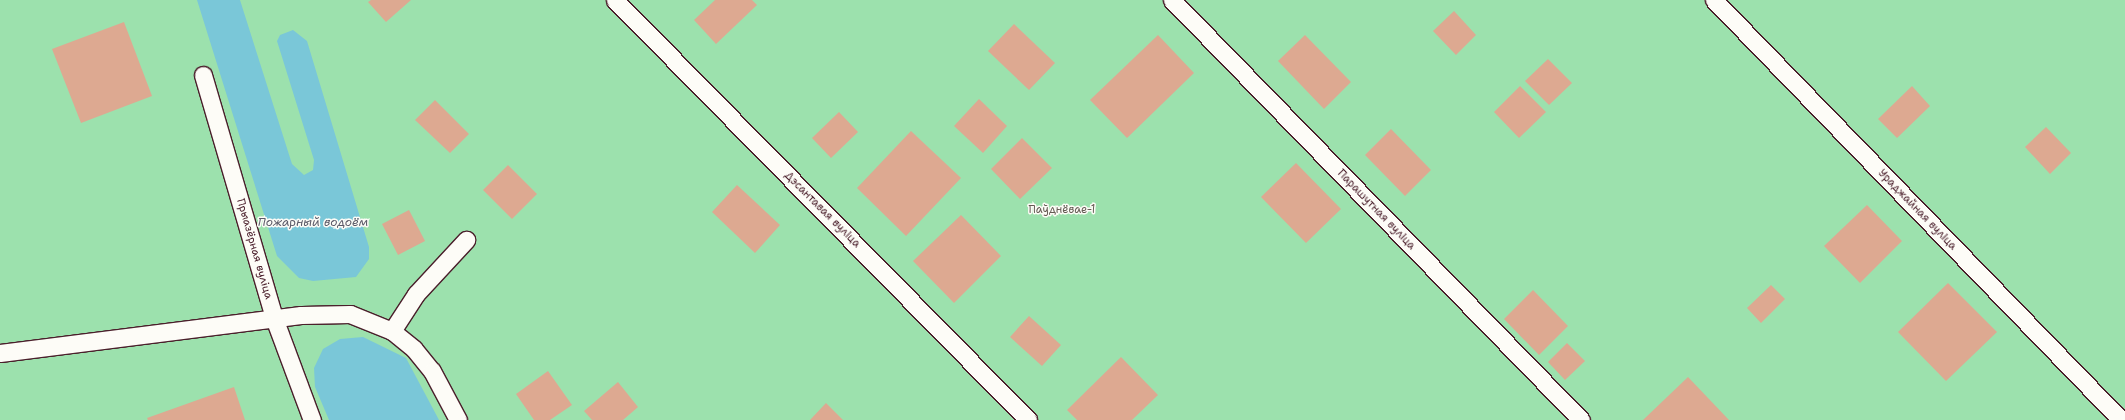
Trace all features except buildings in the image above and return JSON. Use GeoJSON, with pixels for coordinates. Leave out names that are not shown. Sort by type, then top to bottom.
{"type":"FeatureCollection","features":[{"type":"Feature","properties":{"kind":"lane","name":"Дэсантавая вуліца"},"geometry":{"type":"LineString","coordinates":[[615,0],[1028,420]]}},
{"type":"Feature","properties":{"kind":"lane","name":"Парашутная вуліца"},"geometry":{"type":"LineString","coordinates":[[1172,0],[1581,420]]}},
{"type":"Feature","properties":{"kind":"lane","name":"Ураджайная вуліца"},"geometry":{"type":"LineString","coordinates":[[1714,0],[2120,420]]}},
{"type":"Feature","properties":{"kind":"lane","name":"Прыазёрная вуліца"},"geometry":{"type":"LineString","coordinates":[[203,75],[274,318],[312,420]]}},
{"type":"Feature","properties":{"kind":"lane"},"geometry":{"type":"LineString","coordinates":[[392,331],[416,294],[466,240]]}},
{"type":"Feature","properties":{"kind":"lane"},"geometry":{"type":"LineString","coordinates":[[0,353],[324,312],[350,314],[392,331],[432,371],[458,420]]}},
{"type":"Feature","properties":{"kind":"green space","name":"Паўднёвае-1"},"geometry":{"type":"Polygon","coordinates":[[[0,0],[2125,0],[2125,420],[0,420],[0,0]]]}},
{"type":"Feature","properties":{"kind":"water","name":"Пожарный водоём"},"geometry":{"type":"Polygon","coordinates":[[[197,0],[240,0],[292,164],[304,175],[313,170],[314,160],[277,41],[280,35],[293,30],[307,41],[369,247],[369,259],[356,277],[313,281],[299,278],[277,256],[197,0]]]}},
{"type":"Feature","properties":{"kind":"water"},"geometry":{"type":"Polygon","coordinates":[[[363,337],[406,358],[439,420],[329,420],[315,387],[314,368],[323,349],[340,339],[363,337]]]}}]}
